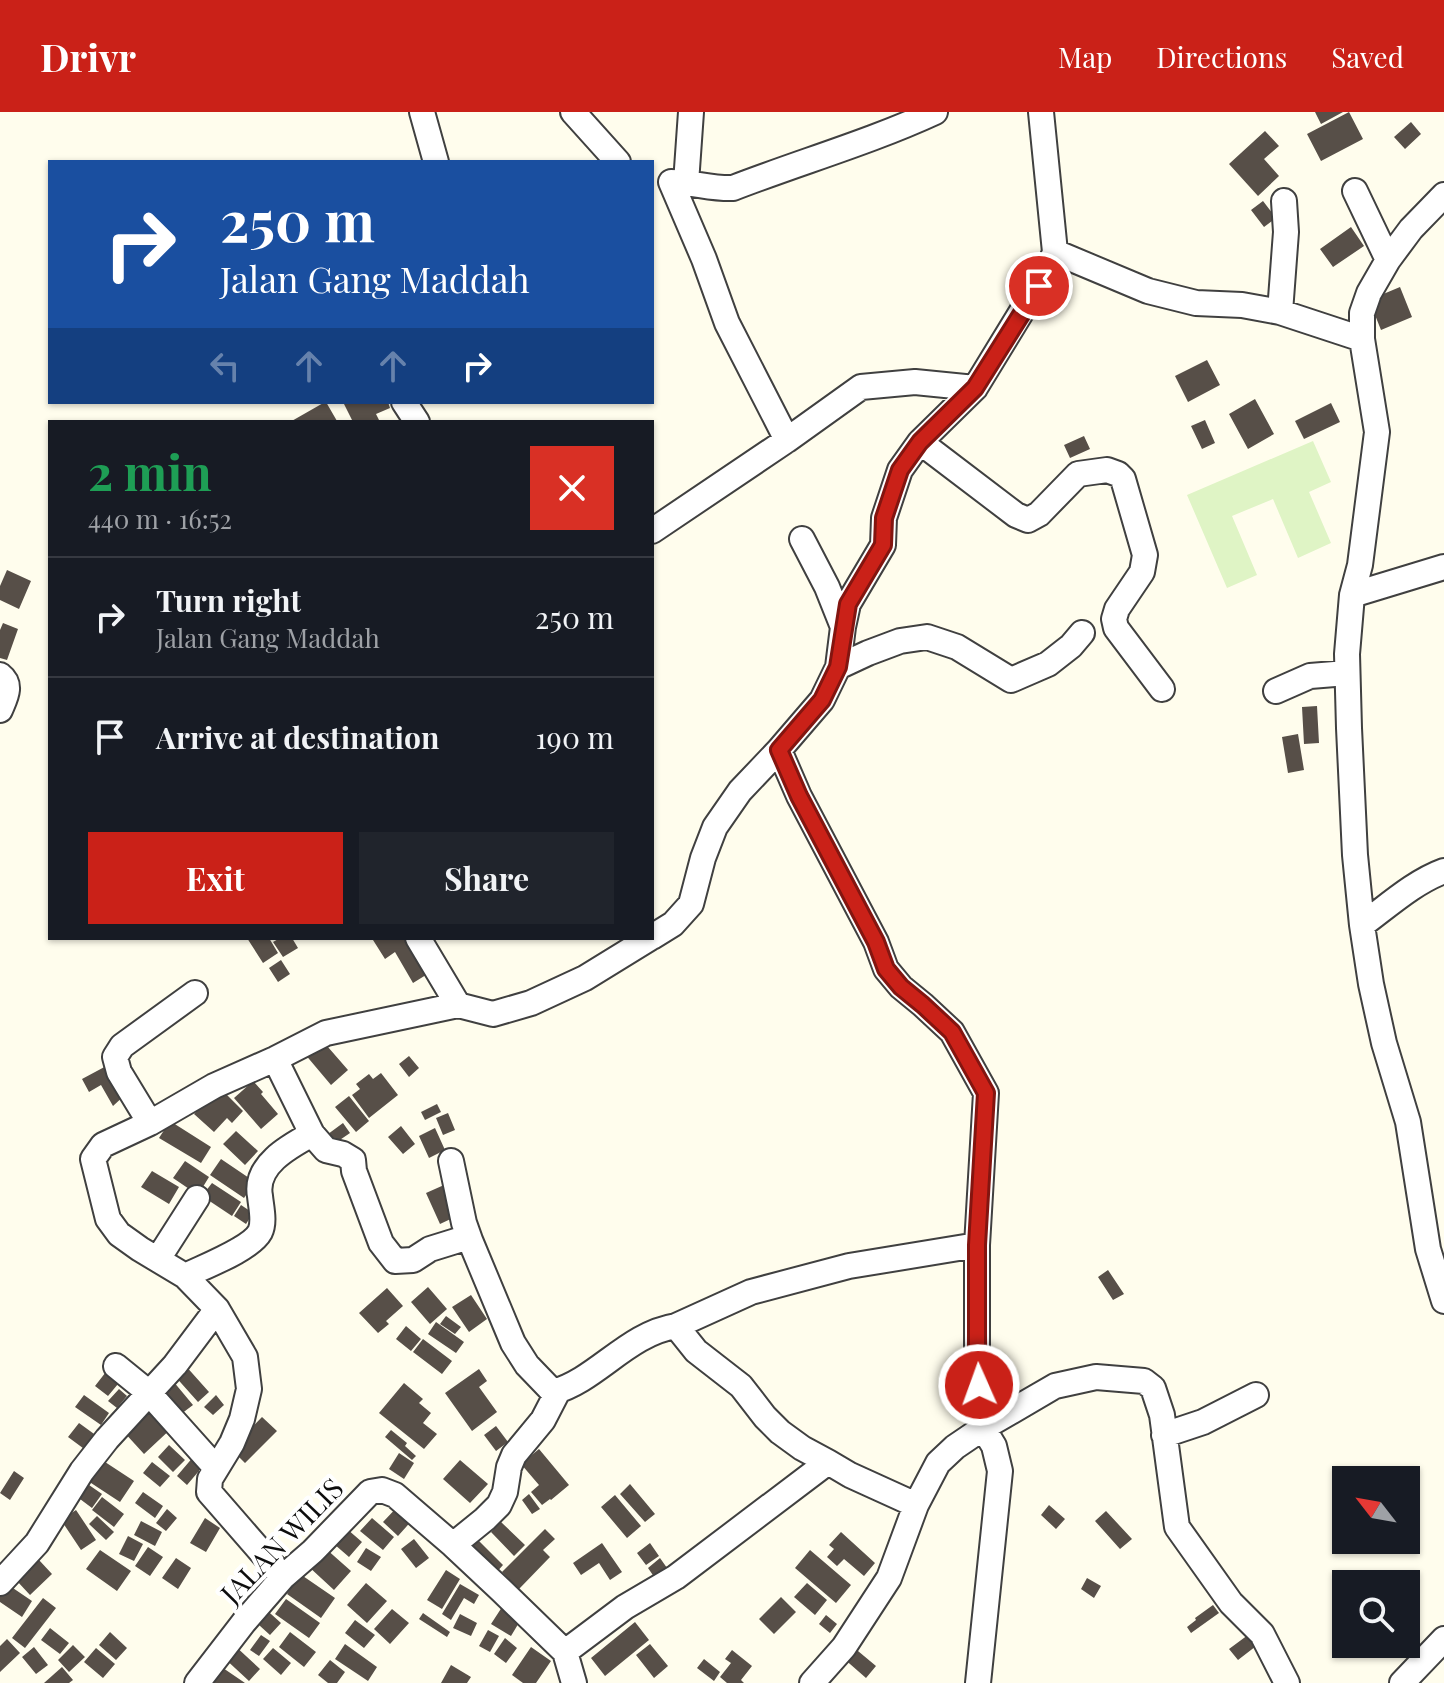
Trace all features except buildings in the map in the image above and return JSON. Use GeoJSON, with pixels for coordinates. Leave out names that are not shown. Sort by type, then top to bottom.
{"type":"FeatureCollection","features":[{"type":"Feature","properties":{"kind":"street"},"geometry":{"type":"LineString","coordinates":[[422,112],[435,160]]}},
{"type":"Feature","properties":{"kind":"street"},"geometry":{"type":"LineString","coordinates":[[573,112],[616,160]]}},
{"type":"Feature","properties":{"kind":"street"},"geometry":{"type":"LineString","coordinates":[[691,112],[670,180],[727,323],[787,440]]}},
{"type":"Feature","properties":{"kind":"street"},"geometry":{"type":"LineString","coordinates":[[670,180],[718,189],[733,188],[900,128],[935,112]]}},
{"type":"Feature","properties":{"kind":"street"},"geometry":{"type":"LineString","coordinates":[[654,936],[673,924],[691,904],[715,827],[740,791],[822,700],[838,667],[848,604],[883,545],[884,518],[900,470],[920,442],[975,388],[1039,286],[1055,252],[1041,112]]}},
{"type":"Feature","properties":{"kind":"street"},"geometry":{"type":"LineString","coordinates":[[1355,191],[1388,260]]}},
{"type":"Feature","properties":{"kind":"street"},"geometry":{"type":"LineString","coordinates":[[1444,195],[1411,229],[1388,260],[1369,293],[1362,313],[1362,339],[1377,432],[1360,565],[1352,595],[1347,673],[1355,855],[1371,984],[1384,1043],[1408,1122],[1428,1249],[1444,1301]]}},
{"type":"Feature","properties":{"kind":"street"},"geometry":{"type":"LineString","coordinates":[[1280,312],[1286,232],[1284,201]]}},
{"type":"Feature","properties":{"kind":"street"},"geometry":{"type":"LineString","coordinates":[[1055,252],[1148,291],[1196,303],[1242,305],[1280,312],[1362,339]]}},
{"type":"Feature","properties":{"kind":"street"},"geometry":{"type":"LineString","coordinates":[[654,530],[861,387],[915,382],[975,388]]}},
{"type":"Feature","properties":{"kind":"street"},"geometry":{"type":"LineString","coordinates":[[920,442],[1016,515],[1028,520],[1039,514],[1078,474],[1107,470],[1123,479],[1145,555],[1142,572],[1117,609],[1114,619],[1116,628],[1162,689]]}},
{"type":"Feature","properties":{"kind":"street"},"geometry":{"type":"LineString","coordinates":[[802,539],[843,627]]}},
{"type":"Feature","properties":{"kind":"street"},"geometry":{"type":"LineString","coordinates":[[1352,595],[1444,567]]}},
{"type":"Feature","properties":{"kind":"street"},"geometry":{"type":"LineString","coordinates":[[838,667],[900,641],[927,637],[957,647],[1011,680],[1048,664],[1082,633]]}},
{"type":"Feature","properties":{"kind":"street"},"geometry":{"type":"LineString","coordinates":[[1276,691],[1310,676],[1347,673]]}},
{"type":"Feature","properties":{"kind":"street"},"geometry":{"type":"LineString","coordinates":[[0,675],[8,688],[0,710]]}},
{"type":"Feature","properties":{"kind":"street"},"geometry":{"type":"LineString","coordinates":[[779,750],[799,796],[876,942],[886,969],[901,987],[952,1032],[986,1093],[977,1245],[977,1363],[983,1428],[994,1446],[1000,1471],[978,1683]]}},
{"type":"Feature","properties":{"kind":"street"},"geometry":{"type":"LineString","coordinates":[[1362,925],[1412,888],[1444,871]]}},
{"type":"Feature","properties":{"kind":"street"},"geometry":{"type":"LineString","coordinates":[[419,940],[458,1005]]}},
{"type":"Feature","properties":{"kind":"street"},"geometry":{"type":"LineString","coordinates":[[283,1577],[209,1492],[210,1479],[232,1443],[242,1419],[249,1389],[245,1357],[217,1309],[185,1276],[119,1234],[108,1219],[93,1159],[103,1145],[150,1123],[214,1086],[326,1033],[458,1005],[493,1014],[531,1003],[585,978],[648,940]]}},
{"type":"Feature","properties":{"kind":"street"},"geometry":{"type":"LineString","coordinates":[[150,1123],[119,1072],[115,1057],[122,1046],[195,993]]}},
{"type":"Feature","properties":{"kind":"street"},"geometry":{"type":"LineString","coordinates":[[275,1059],[312,1134],[326,1150],[353,1160],[354,1171],[381,1243],[395,1261],[413,1260],[430,1249],[459,1240],[470,1240]]}},
{"type":"Feature","properties":{"kind":"street"},"geometry":{"type":"LineString","coordinates":[[185,1276],[250,1245],[261,1231],[260,1178],[270,1163],[293,1144],[312,1134]]}},
{"type":"Feature","properties":{"kind":"street"},"geometry":{"type":"LineString","coordinates":[[451,1161],[470,1240],[513,1343],[527,1365],[553,1392],[577,1381],[638,1340],[751,1292],[849,1266],[977,1245]]}},
{"type":"Feature","properties":{"kind":"street"},"geometry":{"type":"LineString","coordinates":[[158,1259],[197,1198]]}},
{"type":"Feature","properties":{"kind":"street"},"geometry":{"type":"LineString","coordinates":[[0,1583],[37,1543],[82,1471],[148,1392],[175,1365],[217,1309]]}},
{"type":"Feature","properties":{"kind":"street"},"geometry":{"type":"LineString","coordinates":[[676,1326],[696,1351],[741,1386],[780,1432],[850,1475],[916,1505]]}},
{"type":"Feature","properties":{"kind":"street"},"geometry":{"type":"LineString","coordinates":[[116,1366],[148,1392],[216,1468]]}},
{"type":"Feature","properties":{"kind":"street"},"geometry":{"type":"LineString","coordinates":[[823,1679],[889,1578],[916,1505],[938,1463],[983,1428],[1055,1386],[1096,1377],[1144,1381],[1153,1388],[1162,1415],[1177,1527],[1231,1603],[1262,1634],[1287,1683]]}},
{"type":"Feature","properties":{"kind":"street"},"geometry":{"type":"LineString","coordinates":[[453,1545],[499,1505],[514,1455],[543,1420],[558,1391]]}},
{"type":"Feature","properties":{"kind":"street"},"geometry":{"type":"LineString","coordinates":[[1164,1435],[1203,1422],[1256,1395]]}},
{"type":"Feature","properties":{"kind":"street"},"geometry":{"type":"LineString","coordinates":[[574,1683],[565,1652],[625,1607],[676,1577],[828,1462]]}},
{"type":"Feature","properties":{"kind":"street","name":"JALAN WILIS"},"geometry":{"type":"LineString","coordinates":[[197,1683],[283,1577],[370,1492],[382,1490],[395,1495],[453,1545],[565,1652]]}},
{"type":"Feature","properties":{"kind":"street"},"geometry":{"type":"LineString","coordinates":[[1402,1683],[1444,1639]]}},
{"type":"Feature","properties":{"kind":"green space"},"geometry":{"type":"Polygon","coordinates":[[[1313,441],[1331,482],[1309,492],[1331,543],[1298,558],[1273,499],[1232,516],[1257,575],[1227,588],[1187,495],[1313,441]]]}},
{"type":"Feature","properties":{"kind":"route"},"geometry":{"type":"LineString","coordinates":[[979,1385],[977,1245],[986,1093],[952,1032],[901,987],[886,969],[876,942],[799,796],[779,750],[822,700],[838,667],[848,604],[883,545],[884,518],[900,470],[920,442],[975,388],[1039,286]]}}]}
